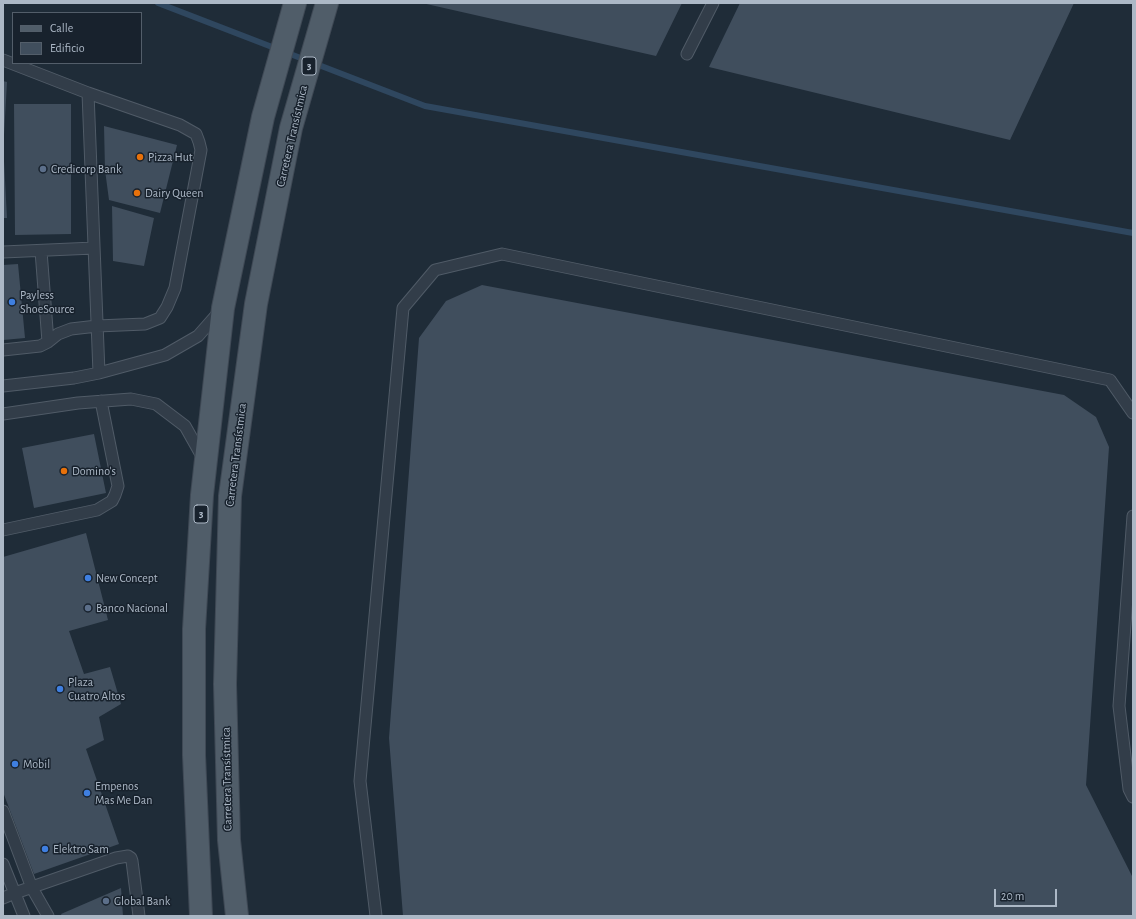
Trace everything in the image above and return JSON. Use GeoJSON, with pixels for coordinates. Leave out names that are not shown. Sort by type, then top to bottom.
{"type":"FeatureCollection","features":[{"type":"Feature","properties":{"kind":"main road","name":"3"},"geometry":{"type":"LineString","coordinates":[[201,916],[194,755],[194,629],[202,495],[223,308],[263,117],[295,3]]}},
{"type":"Feature","properties":{"kind":"main road","name":"Carretera Transístmica"},"geometry":{"type":"LineString","coordinates":[[237,916],[229,840],[225,684],[230,496],[256,304],[291,128],[327,3]]}},
{"type":"Feature","properties":{"kind":"lane"},"geometry":{"type":"LineString","coordinates":[[687,54],[713,3]]}},
{"type":"Feature","properties":{"kind":"lane"},"geometry":{"type":"LineString","coordinates":[[3,350],[40,346],[58,334],[70,329],[145,324],[160,318],[167,308],[175,288],[201,150],[196,134],[180,125],[88,93],[13,64]]}},
{"type":"Feature","properties":{"kind":"lane"},"geometry":{"type":"LineString","coordinates":[[88,93],[99,373]]}},
{"type":"Feature","properties":{"kind":"lane"},"geometry":{"type":"LineString","coordinates":[[3,252],[94,248]]}},
{"type":"Feature","properties":{"kind":"lane"},"geometry":{"type":"LineString","coordinates":[[40,251],[48,342]]}},
{"type":"Feature","properties":{"kind":"lane"},"geometry":{"type":"LineString","coordinates":[[376,916],[360,781],[402,308],[435,270],[502,254],[1110,380],[1133,413]]}},
{"type":"Feature","properties":{"kind":"lane"},"geometry":{"type":"LineString","coordinates":[[3,386],[74,378],[99,373],[165,355],[198,336],[223,308]]}},
{"type":"Feature","properties":{"kind":"lane"},"geometry":{"type":"LineString","coordinates":[[3,414],[78,403],[131,399],[156,404],[185,426],[206,462]]}},
{"type":"Feature","properties":{"kind":"lane"},"geometry":{"type":"LineString","coordinates":[[3,530],[97,510],[112,501],[118,486],[101,401]]}},
{"type":"Feature","properties":{"kind":"lane"},"geometry":{"type":"LineString","coordinates":[[1133,516],[1119,706],[1129,789],[1133,797]]}},
{"type":"Feature","properties":{"kind":"lane"},"geometry":{"type":"LineString","coordinates":[[3,811],[32,888],[48,916]]}},
{"type":"Feature","properties":{"kind":"lane"},"geometry":{"type":"LineString","coordinates":[[3,898],[116,858],[128,856],[132,861],[139,916]]}},
{"type":"Feature","properties":{"kind":"lane"},"geometry":{"type":"LineString","coordinates":[[3,864],[24,916]]}},
{"type":"Feature","properties":{"kind":"building"},"geometry":{"type":"Polygon","coordinates":[[[422,3],[682,3],[656,56],[422,3]]]}},
{"type":"Feature","properties":{"kind":"building"},"geometry":{"type":"Polygon","coordinates":[[[740,3],[1074,3],[1010,140],[709,67],[740,3]]]}},
{"type":"Feature","properties":{"kind":"building"},"geometry":{"type":"Polygon","coordinates":[[[3,81],[7,82],[4,135],[3,134],[3,81]]]}},
{"type":"Feature","properties":{"kind":"building","name":"Credicorp Bank"},"geometry":{"type":"Polygon","coordinates":[[[14,104],[71,104],[71,234],[15,235],[14,104]]]}},
{"type":"Feature","properties":{"kind":"building","name":"Pizza Hut"},"geometry":{"type":"Polygon","coordinates":[[[104,126],[177,145],[160,213],[109,200],[105,170],[104,126]]]}},
{"type":"Feature","properties":{"kind":"building"},"geometry":{"type":"Polygon","coordinates":[[[4,161],[7,218],[3,218],[4,161]]]}},
{"type":"Feature","properties":{"kind":"building"},"geometry":{"type":"Polygon","coordinates":[[[112,206],[154,218],[144,266],[113,261],[112,206]]]}},
{"type":"Feature","properties":{"kind":"building","name":"Payless ShoeSource"},"geometry":{"type":"Polygon","coordinates":[[[18,264],[25,338],[3,340],[3,265],[18,264]]]}},
{"type":"Feature","properties":{"kind":"building"},"geometry":{"type":"Polygon","coordinates":[[[482,285],[1064,395],[1096,417],[1109,447],[1086,785],[1133,878],[1133,916],[403,916],[389,738],[419,338],[446,301],[482,285]]]}},
{"type":"Feature","properties":{"kind":"building","name":"Domino's"},"geometry":{"type":"Polygon","coordinates":[[[94,434],[106,493],[34,508],[22,448],[94,434]]]}},
{"type":"Feature","properties":{"kind":"building","name":"Plaza Cuatro Altos"},"geometry":{"type":"Polygon","coordinates":[[[86,533],[108,620],[69,631],[84,674],[110,667],[121,704],[99,717],[104,740],[86,749],[119,844],[34,874],[3,792],[3,557],[86,533]]]}},
{"type":"Feature","properties":{"kind":"building","name":"Global Bank"},"geometry":{"type":"Polygon","coordinates":[[[121,888],[123,916],[62,916],[61,914],[121,888]]]}},
{"type":"Feature","properties":{"kind":"waterway"},"geometry":{"type":"LineString","coordinates":[[158,3],[425,106],[1133,233]]}},
{"type":"Feature","properties":{"kind":"place","name":"Pizza Hut"},"geometry":{"type":"Point","coordinates":[140,157]}},
{"type":"Feature","properties":{"kind":"place","name":"Credicorp Bank"},"geometry":{"type":"Point","coordinates":[43,169]}},
{"type":"Feature","properties":{"kind":"place","name":"Dairy Queen"},"geometry":{"type":"Point","coordinates":[137,193]}},
{"type":"Feature","properties":{"kind":"place","name":"Payless ShoeSource"},"geometry":{"type":"Point","coordinates":[12,302]}},
{"type":"Feature","properties":{"kind":"place","name":"Domino's"},"geometry":{"type":"Point","coordinates":[64,471]}},
{"type":"Feature","properties":{"kind":"place","name":"New Concept"},"geometry":{"type":"Point","coordinates":[88,578]}},
{"type":"Feature","properties":{"kind":"place","name":"Banco Nacional"},"geometry":{"type":"Point","coordinates":[88,608]}},
{"type":"Feature","properties":{"kind":"place","name":"Plaza Cuatro Altos"},"geometry":{"type":"Point","coordinates":[60,689]}},
{"type":"Feature","properties":{"kind":"place","name":"Mobil"},"geometry":{"type":"Point","coordinates":[15,764]}},
{"type":"Feature","properties":{"kind":"place","name":"Empenos Mas Me Dan"},"geometry":{"type":"Point","coordinates":[87,793]}},
{"type":"Feature","properties":{"kind":"place","name":"Elektro Sam"},"geometry":{"type":"Point","coordinates":[45,849]}},
{"type":"Feature","properties":{"kind":"place","name":"Global Bank"},"geometry":{"type":"Point","coordinates":[106,901]}}]}
